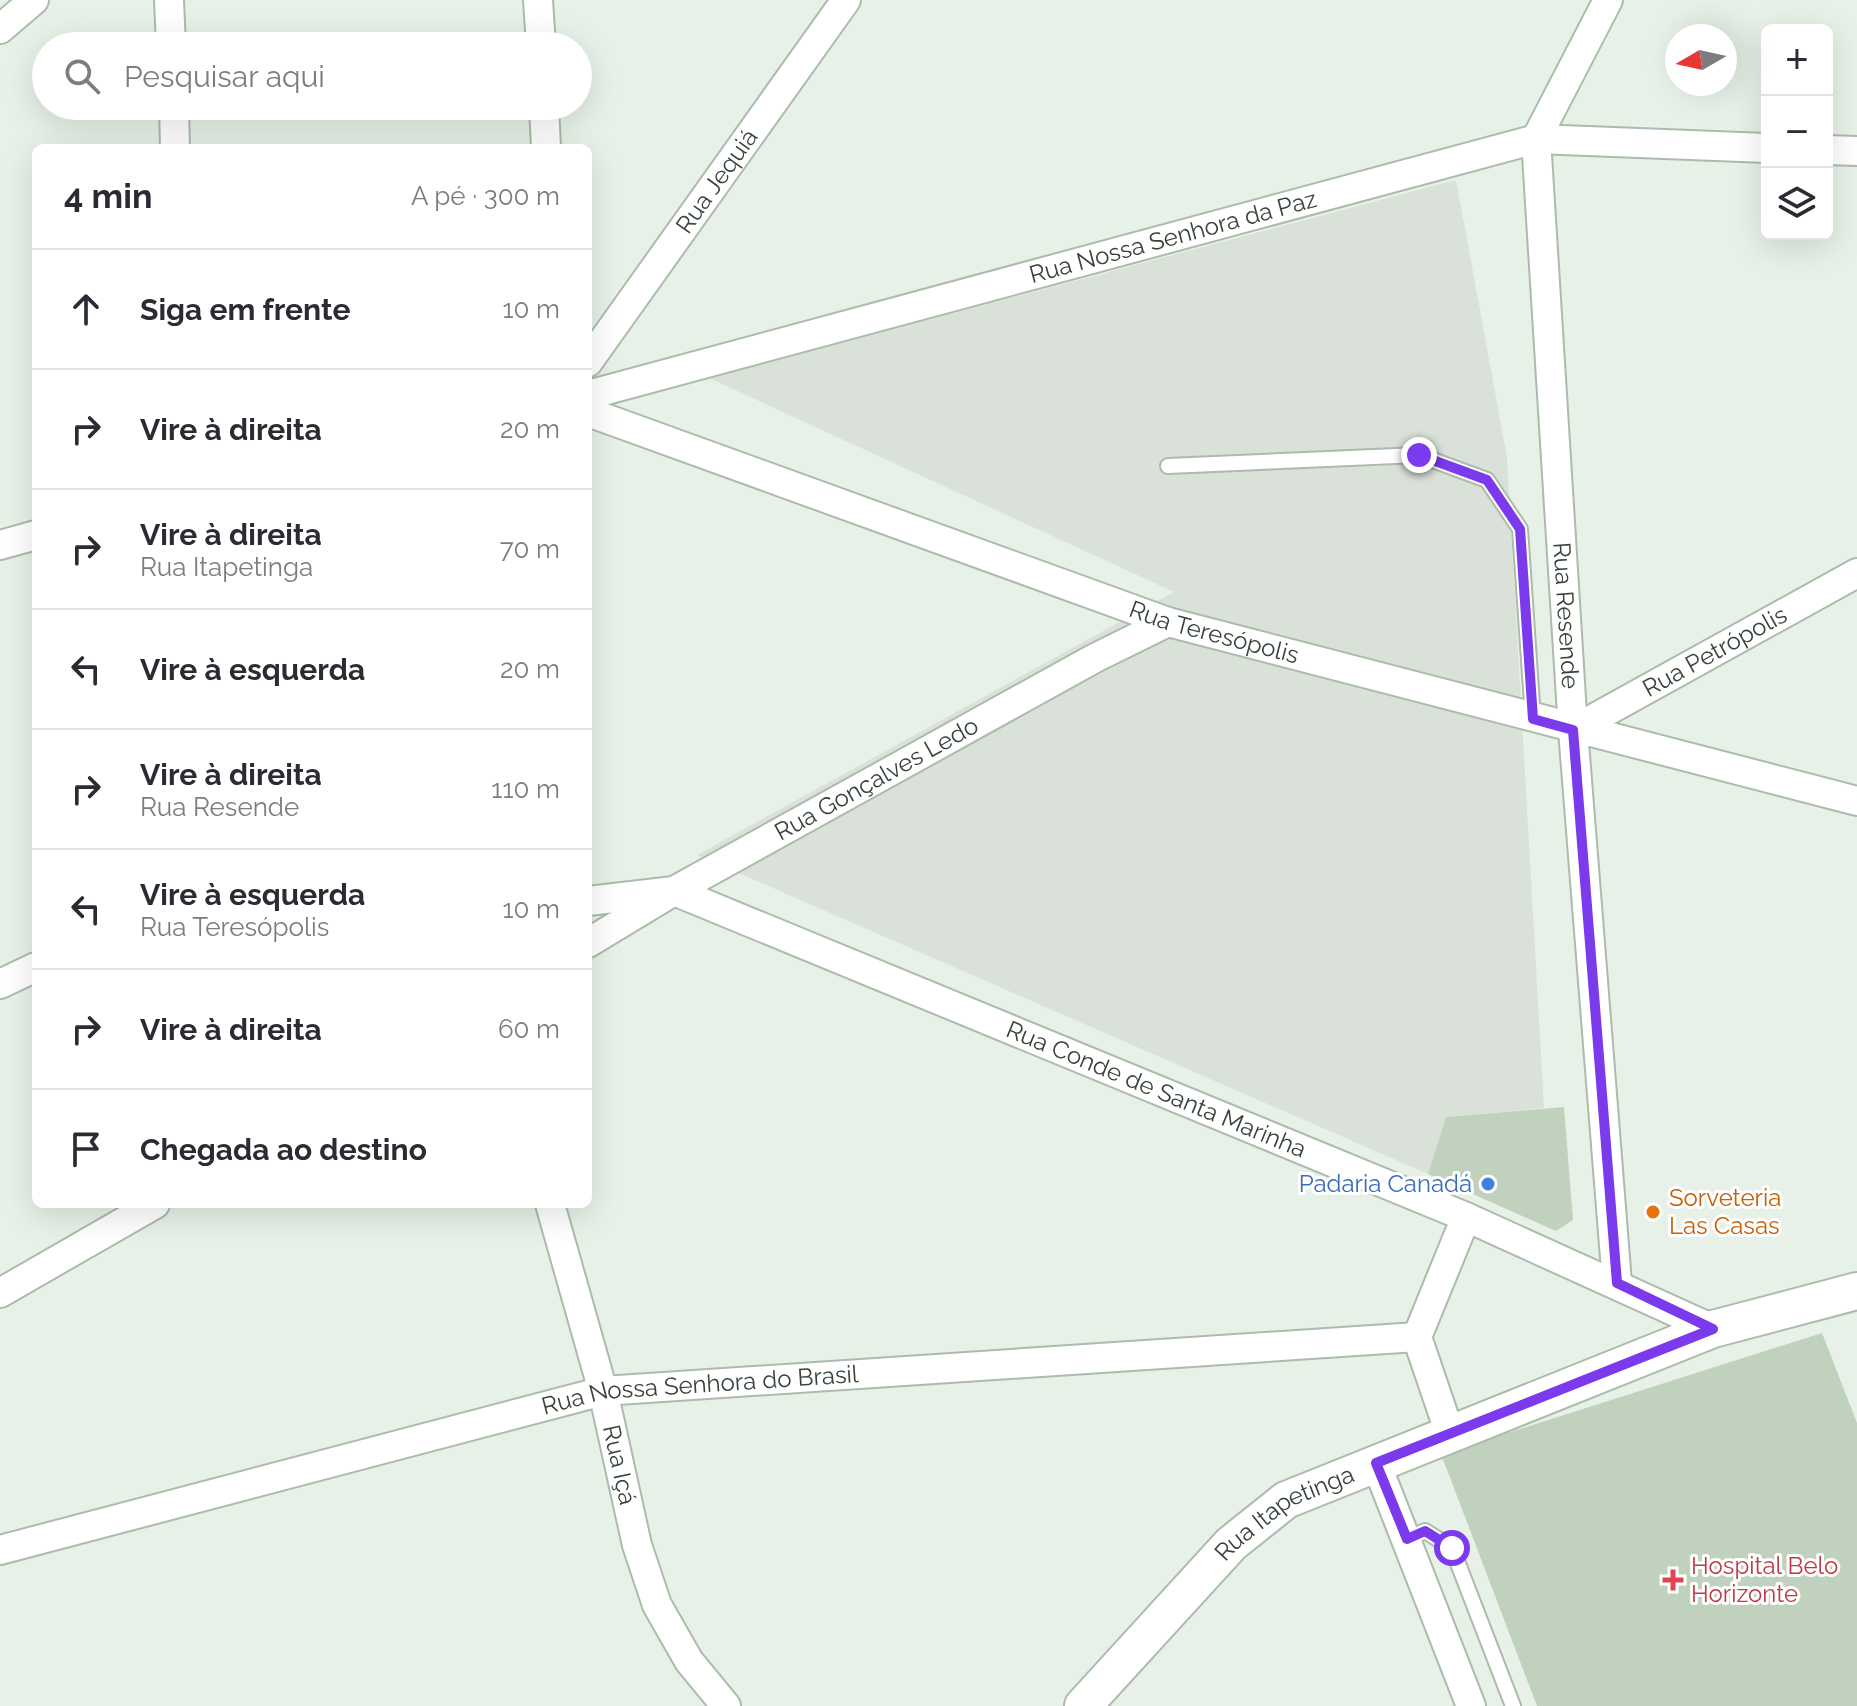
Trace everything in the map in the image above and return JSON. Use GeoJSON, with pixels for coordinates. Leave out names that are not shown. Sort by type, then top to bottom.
{"type":"FeatureCollection","features":[{"type":"Feature","properties":{"kind":"street"},"geometry":{"type":"LineString","coordinates":[[0,29],[34,0]]}},
{"type":"Feature","properties":{"kind":"street"},"geometry":{"type":"LineString","coordinates":[[169,0],[170,32]]}},
{"type":"Feature","properties":{"kind":"street"},"geometry":{"type":"LineString","coordinates":[[538,0],[540,32]]}},
{"type":"Feature","properties":{"kind":"street","name":"Rua Jequiá"},"geometry":{"type":"LineString","coordinates":[[592,356],[846,0]]}},
{"type":"Feature","properties":{"kind":"street"},"geometry":{"type":"LineString","coordinates":[[1536,139],[1608,0]]}},
{"type":"Feature","properties":{"kind":"street"},"geometry":{"type":"LineString","coordinates":[[174,120],[175,144]]}},
{"type":"Feature","properties":{"kind":"street"},"geometry":{"type":"LineString","coordinates":[[545,120],[546,144]]}},
{"type":"Feature","properties":{"kind":"street","name":"Rua Nossa Senhora da Paz"},"geometry":{"type":"LineString","coordinates":[[592,394],[1536,139],[1761,148]]}},
{"type":"Feature","properties":{"kind":"street","name":"Rua Resende"},"geometry":{"type":"LineString","coordinates":[[1536,139],[1573,730],[1617,1283]]}},
{"type":"Feature","properties":{"kind":"street"},"geometry":{"type":"LineString","coordinates":[[1833,150],[1857,151]]}},
{"type":"Feature","properties":{"kind":"street","name":"Rua Teresópolis"},"geometry":{"type":"LineString","coordinates":[[592,413],[1168,622],[1573,730],[1857,801]]}},
{"type":"Feature","properties":{"kind":"street"},"geometry":{"type":"LineString","coordinates":[[0,545],[32,536]]}},
{"type":"Feature","properties":{"kind":"street","name":"Rua Petrópolis"},"geometry":{"type":"LineString","coordinates":[[1573,730],[1857,573]]}},
{"type":"Feature","properties":{"kind":"street","name":"Rua Gonçalves Ledo"},"geometry":{"type":"LineString","coordinates":[[592,941],[674,891],[1095,658],[1168,622]]}},
{"type":"Feature","properties":{"kind":"street","name":"Rua Conde de Santa Marinha"},"geometry":{"type":"LineString","coordinates":[[592,901],[674,891],[1466,1217],[1713,1329]]}},
{"type":"Feature","properties":{"kind":"street"},"geometry":{"type":"LineString","coordinates":[[0,984],[32,969]]}},
{"type":"Feature","properties":{"kind":"street"},"geometry":{"type":"LineString","coordinates":[[0,1293],[148,1208]]}},
{"type":"Feature","properties":{"kind":"street","name":"Rua Içá"},"geometry":{"type":"LineString","coordinates":[[551,1208],[603,1391],[637,1545],[657,1605],[689,1661],[726,1706]]}},
{"type":"Feature","properties":{"kind":"street"},"geometry":{"type":"LineString","coordinates":[[1450,1434],[1417,1337],[1466,1217]]}},
{"type":"Feature","properties":{"kind":"street","name":"Rua Itapetinga"},"geometry":{"type":"LineString","coordinates":[[1083,1706],[1231,1544],[1286,1500],[1713,1329],[1857,1291]]}},
{"type":"Feature","properties":{"kind":"street","name":"Rua Nossa Senhora do Brasil"},"geometry":{"type":"LineString","coordinates":[[0,1550],[603,1391],[1417,1337]]}},
{"type":"Feature","properties":{"kind":"street"},"geometry":{"type":"LineString","coordinates":[[1376,1463],[1471,1706]]}},
{"type":"Feature","properties":{"kind":"lane"},"geometry":{"type":"LineString","coordinates":[[1168,466],[1419,455],[1487,480],[1520,529],[1533,719]]}},
{"type":"Feature","properties":{"kind":"lane"},"geometry":{"type":"LineString","coordinates":[[1407,1539],[1425,1531],[1452,1548],[1513,1706]]}},
{"type":"Feature","properties":{"kind":"shaded area"},"geometry":{"type":"Polygon","coordinates":[[[1456,180],[1507,457],[1544,1108],[1446,1117],[1428,1174],[697,855],[1174,592],[709,378],[1456,180]]]}},
{"type":"Feature","properties":{"kind":"building"},"geometry":{"type":"Polygon","coordinates":[[[1564,1107],[1573,1220],[1556,1231],[1428,1174],[1446,1117],[1564,1107]]]}},
{"type":"Feature","properties":{"kind":"building","name":"Hospital Belo Horizonte"},"geometry":{"type":"Polygon","coordinates":[[[1822,1333],[1857,1423],[1857,1706],[1537,1706],[1441,1454],[1822,1333]]]}},
{"type":"Feature","properties":{"kind":"place","name":"Padaria Canadá"},"geometry":{"type":"Point","coordinates":[1488,1184]}},
{"type":"Feature","properties":{"kind":"place","name":"Sorveteria Las Casas"},"geometry":{"type":"Point","coordinates":[1653,1212]}},
{"type":"Feature","properties":{"kind":"place","name":"Hospital Belo Horizonte"},"geometry":{"type":"Point","coordinates":[1673,1580]}},
{"type":"Feature","properties":{"kind":"route"},"geometry":{"type":"LineString","coordinates":[[1419,455],[1487,480],[1520,529],[1533,719],[1573,730],[1617,1283],[1713,1329],[1376,1463],[1407,1539],[1425,1531],[1452,1548]]}}]}
